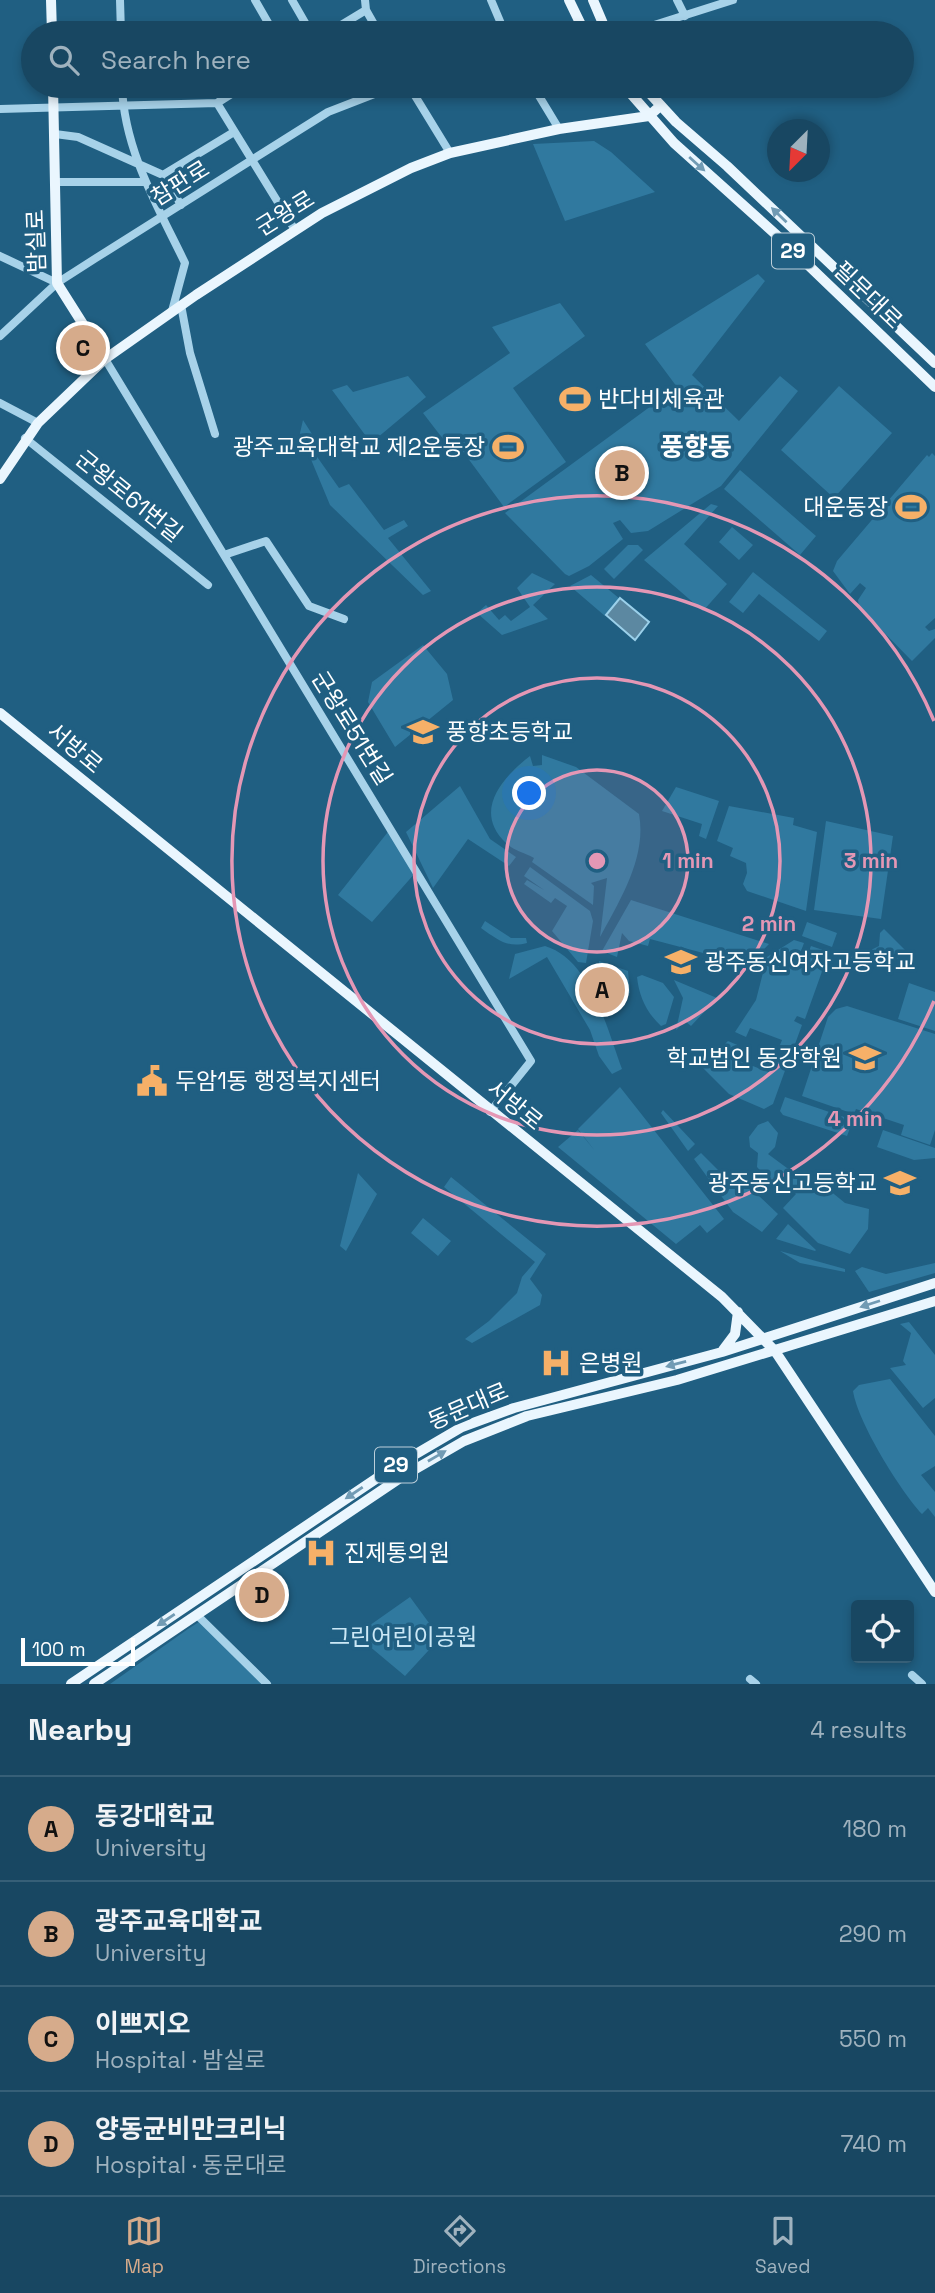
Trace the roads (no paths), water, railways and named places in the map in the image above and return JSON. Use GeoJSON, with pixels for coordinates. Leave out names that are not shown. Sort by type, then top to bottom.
{"type":"FeatureCollection","features":[{"type":"Feature","properties":{"kind":"main road"},"geometry":{"type":"LineString","coordinates":[[51,0],[52,21]]}},
{"type":"Feature","properties":{"kind":"main road"},"geometry":{"type":"LineString","coordinates":[[569,0],[579,21]]}},
{"type":"Feature","properties":{"kind":"main road"},"geometry":{"type":"LineString","coordinates":[[593,0],[602,21]]}},
{"type":"Feature","properties":{"kind":"main road","name":"밤실로"},"geometry":{"type":"LineString","coordinates":[[54,98],[57,283],[105,359]]}},
{"type":"Feature","properties":{"kind":"main road","name":"필문대로"},"geometry":{"type":"LineString","coordinates":[[634,98],[649,116],[935,387]]}},
{"type":"Feature","properties":{"kind":"main road","name":"필문대로"},"geometry":{"type":"LineString","coordinates":[[653,98],[935,363]]}},
{"type":"Feature","properties":{"kind":"main road"},"geometry":{"type":"LineString","coordinates":[[649,116],[660,106]]}},
{"type":"Feature","properties":{"kind":"main road","name":"군왕로"},"geometry":{"type":"LineString","coordinates":[[0,479],[25,438],[38,423],[105,359],[295,230],[394,176],[450,153],[559,130],[649,116]]}},
{"type":"Feature","properties":{"kind":"main road","name":"서방로"},"geometry":{"type":"LineString","coordinates":[[0,713],[738,1312],[775,1351],[932,1579],[935,1592]]}},
{"type":"Feature","properties":{"kind":"main road","name":"동문대로"},"geometry":{"type":"LineString","coordinates":[[71,1684],[438,1438],[514,1408],[722,1352],[935,1283]]}},
{"type":"Feature","properties":{"kind":"main road","name":"동문대로"},"geometry":{"type":"LineString","coordinates":[[94,1684],[400,1478],[464,1441],[527,1416],[677,1380],[935,1301]]}},
{"type":"Feature","properties":{"kind":"main road"},"geometry":{"type":"LineString","coordinates":[[722,1352],[735,1334],[738,1312]]}},
{"type":"Feature","properties":{"kind":"street"},"geometry":{"type":"LineString","coordinates":[[120,0],[121,21]]}},
{"type":"Feature","properties":{"kind":"street"},"geometry":{"type":"LineString","coordinates":[[255,0],[267,21]]}},
{"type":"Feature","properties":{"kind":"street"},"geometry":{"type":"LineString","coordinates":[[292,0],[304,21]]}},
{"type":"Feature","properties":{"kind":"street"},"geometry":{"type":"LineString","coordinates":[[365,0],[366,10],[372,21]]}},
{"type":"Feature","properties":{"kind":"street"},"geometry":{"type":"LineString","coordinates":[[491,0],[500,21]]}},
{"type":"Feature","properties":{"kind":"street"},"geometry":{"type":"LineString","coordinates":[[677,0],[685,16]]}},
{"type":"Feature","properties":{"kind":"street"},"geometry":{"type":"LineString","coordinates":[[669,21],[733,0]]}},
{"type":"Feature","properties":{"kind":"street"},"geometry":{"type":"LineString","coordinates":[[348,21],[366,10]]}},
{"type":"Feature","properties":{"kind":"street"},"geometry":{"type":"LineString","coordinates":[[123,98],[123,108],[146,182],[161,218],[185,263],[177,308],[215,434]]}},
{"type":"Feature","properties":{"kind":"street"},"geometry":{"type":"LineString","coordinates":[[0,109],[123,108],[217,103],[225,98]]}},
{"type":"Feature","properties":{"kind":"street","name":"참판로"},"geometry":{"type":"LineString","coordinates":[[0,336],[46,297],[57,283],[335,108],[363,98]]}},
{"type":"Feature","properties":{"kind":"street"},"geometry":{"type":"LineString","coordinates":[[416,98],[450,153]]}},
{"type":"Feature","properties":{"kind":"street"},"geometry":{"type":"LineString","coordinates":[[540,98],[559,130]]}},
{"type":"Feature","properties":{"kind":"street"},"geometry":{"type":"LineString","coordinates":[[217,103],[295,230]]}},
{"type":"Feature","properties":{"kind":"street"},"geometry":{"type":"LineString","coordinates":[[163,175],[234,132]]}},
{"type":"Feature","properties":{"kind":"street"},"geometry":{"type":"LineString","coordinates":[[55,134],[78,137],[163,175],[181,205]]}},
{"type":"Feature","properties":{"kind":"street"},"geometry":{"type":"LineString","coordinates":[[56,182],[146,182]]}},
{"type":"Feature","properties":{"kind":"street"},"geometry":{"type":"LineString","coordinates":[[0,257],[57,283]]}},
{"type":"Feature","properties":{"kind":"street","name":"군왕로51번길"},"geometry":{"type":"LineString","coordinates":[[105,359],[531,1061],[490,1112]]}},
{"type":"Feature","properties":{"kind":"street"},"geometry":{"type":"LineString","coordinates":[[0,403],[38,423]]}},
{"type":"Feature","properties":{"kind":"street","name":"군왕로61번길"},"geometry":{"type":"LineString","coordinates":[[25,438],[208,585]]}},
{"type":"Feature","properties":{"kind":"street"},"geometry":{"type":"LineString","coordinates":[[224,555],[266,541],[309,606],[344,619]]}},
{"type":"Feature","properties":{"kind":"street"},"geometry":{"type":"LineString","coordinates":[[197,1615],[267,1684]]}},
{"type":"Feature","properties":{"kind":"street"},"geometry":{"type":"LineString","coordinates":[[912,1675],[922,1684]]}},
{"type":"Feature","properties":{"kind":"place","name":"이쁘지오"},"geometry":{"type":"Point","coordinates":[83,348]}},
{"type":"Feature","properties":{"kind":"place","name":"반다비체육관"},"geometry":{"type":"Point","coordinates":[575,399]}},
{"type":"Feature","properties":{"kind":"place","name":"광주교육대학교 제2운동장"},"geometry":{"type":"Point","coordinates":[508,447]}},
{"type":"Feature","properties":{"kind":"place","name":"광주교육대학교"},"geometry":{"type":"Point","coordinates":[622,473]}},
{"type":"Feature","properties":{"kind":"place","name":"대운동장"},"geometry":{"type":"Point","coordinates":[911,507]}},
{"type":"Feature","properties":{"kind":"place","name":"풍향초등학교"},"geometry":{"type":"Point","coordinates":[423,732]}},
{"type":"Feature","properties":{"kind":"place","name":"광주동신여자고등학교"},"geometry":{"type":"Point","coordinates":[681,962]}},
{"type":"Feature","properties":{"kind":"place","name":"동강대학교"},"geometry":{"type":"Point","coordinates":[602,990]}},
{"type":"Feature","properties":{"kind":"place","name":"학교법인 동강학원"},"geometry":{"type":"Point","coordinates":[865,1058]}},
{"type":"Feature","properties":{"kind":"place","name":"두암1동 행정복지센터"},"geometry":{"type":"Point","coordinates":[152,1081]}},
{"type":"Feature","properties":{"kind":"place","name":"광주동신고등학교"},"geometry":{"type":"Point","coordinates":[900,1183]}},
{"type":"Feature","properties":{"kind":"place","name":"은병원"},"geometry":{"type":"Point","coordinates":[556,1363]}},
{"type":"Feature","properties":{"kind":"place","name":"진제통의원"},"geometry":{"type":"Point","coordinates":[321,1553]}},
{"type":"Feature","properties":{"kind":"place","name":"양동균비만크리닉"},"geometry":{"type":"Point","coordinates":[262,1595]}},
{"type":"Feature","properties":{"kind":"district","name":"풍향동"},"geometry":{"type":"Point","coordinates":[696,447]}},
{"type":"Feature","properties":{"kind":"park label","name":"그린어린이공원"},"geometry":{"type":"Point","coordinates":[403,1637]}}]}
